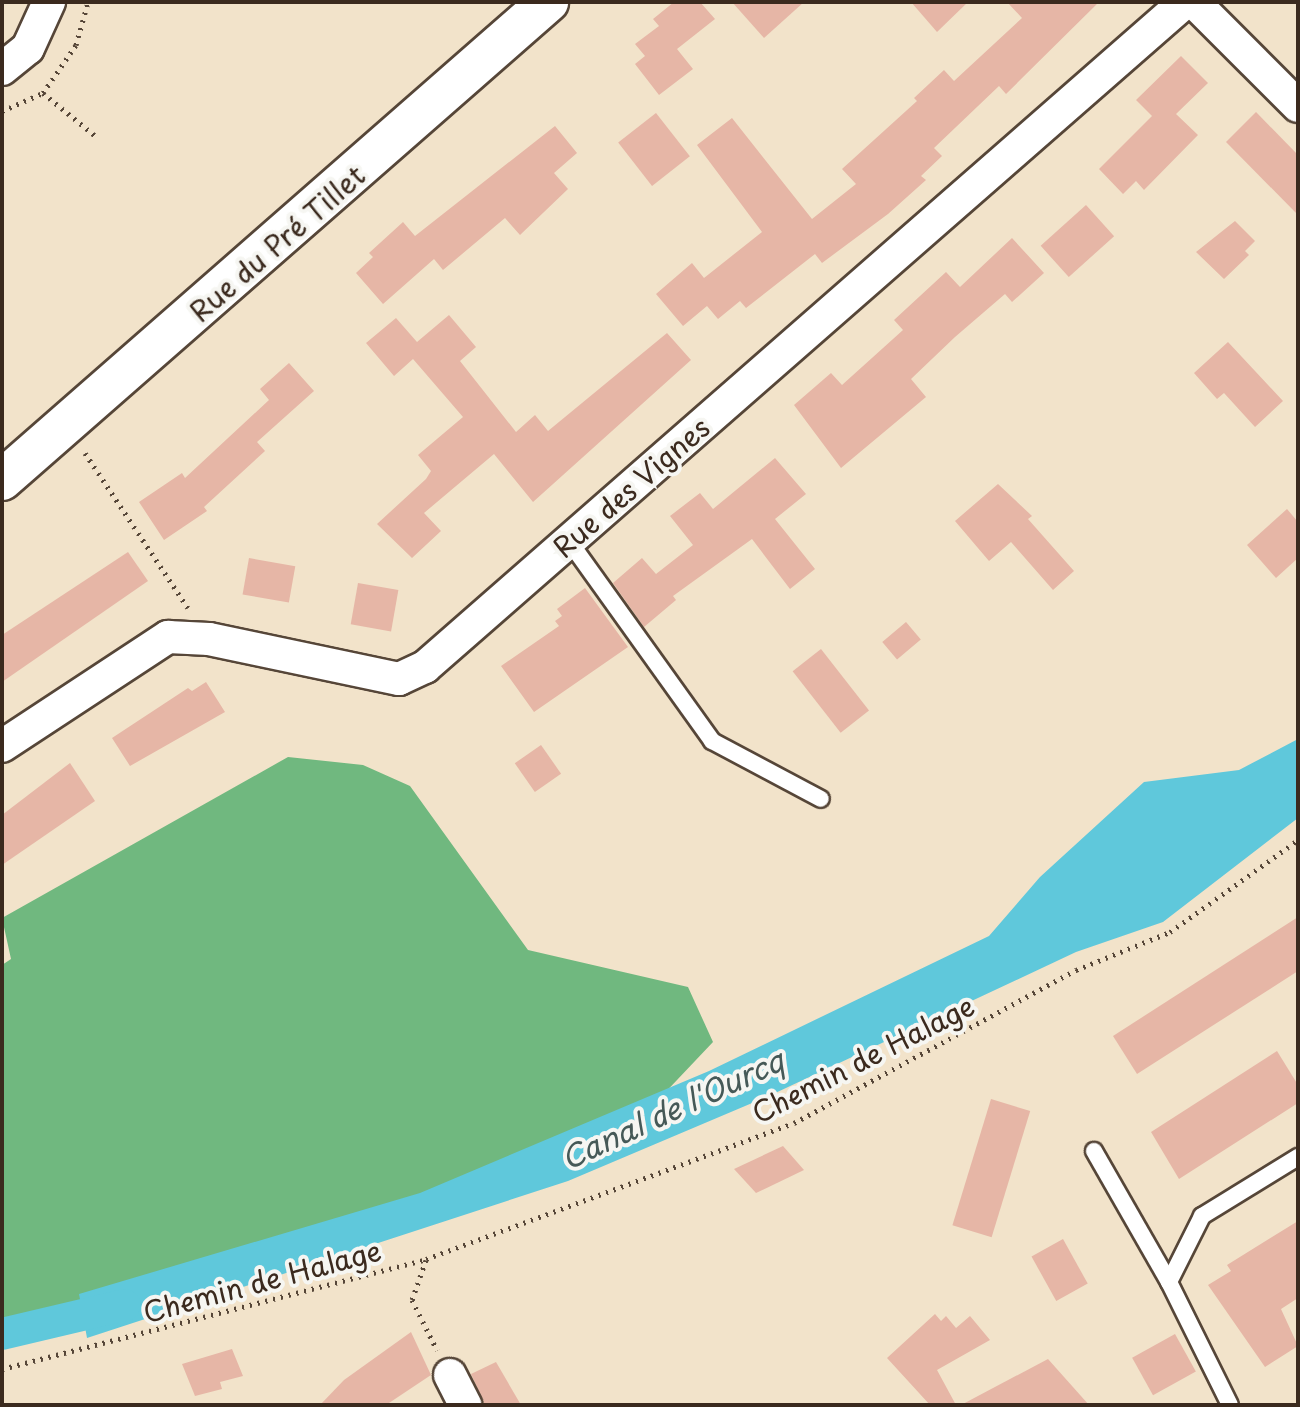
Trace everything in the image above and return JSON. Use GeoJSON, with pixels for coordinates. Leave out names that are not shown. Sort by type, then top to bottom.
{"type":"FeatureCollection","features":[{"type":"Feature","properties":{"kind":"street"},"geometry":{"type":"LineString","coordinates":[[2,69],[28,48],[46,20],[49,2]]}},
{"type":"Feature","properties":{"kind":"street","name":"Rue du Pré Tillet"},"geometry":{"type":"LineString","coordinates":[[2,480],[548,2]]}},
{"type":"Feature","properties":{"kind":"street","name":"Rue des Vignes"},"geometry":{"type":"LineString","coordinates":[[2,746],[168,637],[209,639],[399,679],[425,667],[1185,2]]}},
{"type":"Feature","properties":{"kind":"street"},"geometry":{"type":"LineString","coordinates":[[1194,2],[1298,106]]}},
{"type":"Feature","properties":{"kind":"street"},"geometry":{"type":"LineString","coordinates":[[450,1375],[465,1405]]}},
{"type":"Feature","properties":{"kind":"lane"},"geometry":{"type":"LineString","coordinates":[[569,541],[712,741],[821,799]]}},
{"type":"Feature","properties":{"kind":"lane"},"geometry":{"type":"LineString","coordinates":[[1094,1151],[1169,1282],[1230,1405]]}},
{"type":"Feature","properties":{"kind":"lane"},"geometry":{"type":"LineString","coordinates":[[1169,1282],[1202,1216],[1298,1157]]}},
{"type":"Feature","properties":{"kind":"path"},"geometry":{"type":"LineString","coordinates":[[43,93],[98,138]]}},
{"type":"Feature","properties":{"kind":"path"},"geometry":{"type":"LineString","coordinates":[[67,425],[209,639]]}},
{"type":"Feature","properties":{"kind":"path","name":"Chemin de Halage"},"geometry":{"type":"LineString","coordinates":[[2,1369],[426,1259],[794,1123],[1076,970],[1170,932],[1298,840]]}},
{"type":"Feature","properties":{"kind":"path"},"geometry":{"type":"LineString","coordinates":[[426,1259],[412,1300],[450,1375]]}},
{"type":"Feature","properties":{"kind":"green space"},"geometry":{"type":"Polygon","coordinates":[[[288,757],[363,765],[410,786],[528,950],[688,987],[713,1042],[641,1118],[222,1265],[2,1329],[2,965],[11,959],[2,918],[288,757]]]}},
{"type":"Feature","properties":{"kind":"water"},"geometry":{"type":"Polygon","coordinates":[[[1298,739],[1298,818],[1163,922],[1076,952],[771,1095],[568,1181],[87,1338],[79,1294],[420,1193],[709,1071],[989,936],[1040,877],[1144,782],[1239,770],[1298,739]]]}},
{"type":"Feature","properties":{"kind":"building"},"geometry":{"type":"Polygon","coordinates":[[[674,2],[700,2],[715,19],[677,49],[693,69],[659,95],[635,64],[645,56],[635,44],[659,26],[653,19],[674,2]]]}},
{"type":"Feature","properties":{"kind":"building"},"geometry":{"type":"Polygon","coordinates":[[[732,2],[804,2],[764,38],[732,2]]]}},
{"type":"Feature","properties":{"kind":"building"},"geometry":{"type":"Polygon","coordinates":[[[911,2],[968,2],[937,32],[911,2]]]}},
{"type":"Feature","properties":{"kind":"building"},"geometry":{"type":"Polygon","coordinates":[[[1007,2],[1099,2],[1006,94],[999,86],[934,148],[942,156],[921,176],[926,180],[888,214],[822,263],[815,254],[746,308],[740,301],[718,319],[707,306],[683,326],[656,294],[692,263],[704,278],[762,232],[697,145],[732,118],[812,219],[856,184],[842,169],[917,101],[914,98],[944,70],[954,81],[1022,18],[1007,2]]]}},
{"type":"Feature","properties":{"kind":"building"},"geometry":{"type":"Polygon","coordinates":[[[1181,56],[1208,83],[1176,114],[1198,135],[1144,190],[1136,181],[1123,194],[1099,169],[1152,116],[1136,100],[1181,56]]]}},
{"type":"Feature","properties":{"kind":"building"},"geometry":{"type":"Polygon","coordinates":[[[1256,112],[1298,155],[1298,215],[1226,142],[1256,112]]]}},
{"type":"Feature","properties":{"kind":"building"},"geometry":{"type":"Polygon","coordinates":[[[656,113],[690,156],[652,186],[618,143],[656,113]]]}},
{"type":"Feature","properties":{"kind":"building"},"geometry":{"type":"Polygon","coordinates":[[[555,126],[577,153],[554,173],[568,189],[520,235],[505,218],[443,270],[434,259],[383,304],[356,273],[373,257],[369,253],[403,222],[415,236],[555,126]]]}},
{"type":"Feature","properties":{"kind":"building"},"geometry":{"type":"Polygon","coordinates":[[[1086,205],[1114,236],[1069,277],[1041,246],[1086,205]]]}},
{"type":"Feature","properties":{"kind":"building"},"geometry":{"type":"Polygon","coordinates":[[[1235,221],[1255,241],[1245,251],[1249,255],[1224,279],[1196,252],[1235,221]]]}},
{"type":"Feature","properties":{"kind":"building"},"geometry":{"type":"Polygon","coordinates":[[[1012,238],[1044,273],[1012,302],[1005,294],[911,379],[926,397],[841,468],[794,405],[831,373],[842,385],[903,330],[894,320],[946,272],[960,287],[1012,238]]]}},
{"type":"Feature","properties":{"kind":"building"},"geometry":{"type":"Polygon","coordinates":[[[449,315],[476,347],[460,361],[516,432],[535,415],[548,431],[667,333],[691,360],[533,502],[494,454],[424,513],[441,531],[412,558],[377,524],[431,471],[418,455],[463,417],[413,359],[394,376],[366,343],[396,318],[417,342],[449,315]]]}},
{"type":"Feature","properties":{"kind":"building"},"geometry":{"type":"Polygon","coordinates":[[[1228,342],[1283,401],[1255,427],[1224,393],[1217,399],[1194,373],[1228,342]]]}},
{"type":"Feature","properties":{"kind":"building"},"geometry":{"type":"Polygon","coordinates":[[[289,363],[314,391],[257,442],[265,451],[204,507],[207,511],[164,540],[139,502],[182,473],[185,478],[269,400],[260,389],[289,363]]]}},
{"type":"Feature","properties":{"kind":"building"},"geometry":{"type":"Polygon","coordinates":[[[775,458],[806,494],[775,519],[815,569],[790,589],[752,539],[673,596],[676,600],[644,627],[613,583],[642,558],[656,574],[693,545],[670,516],[700,493],[713,509],[775,458]]]}},
{"type":"Feature","properties":{"kind":"building"},"geometry":{"type":"Polygon","coordinates":[[[998,484],[1032,516],[1028,519],[1074,571],[1053,590],[1011,542],[989,561],[955,521],[998,484]]]}},
{"type":"Feature","properties":{"kind":"building"},"geometry":{"type":"Polygon","coordinates":[[[1287,509],[1298,522],[1298,558],[1276,578],[1247,545],[1287,509]]]}},
{"type":"Feature","properties":{"kind":"building"},"geometry":{"type":"Polygon","coordinates":[[[128,552],[148,581],[2,682],[2,635],[128,552]]]}},
{"type":"Feature","properties":{"kind":"building"},"geometry":{"type":"Polygon","coordinates":[[[249,558],[295,566],[289,603],[243,594],[249,558]]]}},
{"type":"Feature","properties":{"kind":"building"},"geometry":{"type":"Polygon","coordinates":[[[358,583],[398,590],[391,631],[351,624],[358,583]]]}},
{"type":"Feature","properties":{"kind":"building"},"geometry":{"type":"Polygon","coordinates":[[[585,588],[628,647],[534,712],[501,666],[559,626],[555,621],[562,616],[557,609],[585,588]]]}},
{"type":"Feature","properties":{"kind":"building"},"geometry":{"type":"Polygon","coordinates":[[[906,622],[921,640],[897,660],[882,642],[906,622]]]}},
{"type":"Feature","properties":{"kind":"building"},"geometry":{"type":"Polygon","coordinates":[[[821,649],[869,710],[841,733],[793,671],[821,649]]]}},
{"type":"Feature","properties":{"kind":"building"},"geometry":{"type":"Polygon","coordinates":[[[206,682],[225,712],[130,766],[112,738],[188,688],[192,691],[206,682]]]}},
{"type":"Feature","properties":{"kind":"building"},"geometry":{"type":"Polygon","coordinates":[[[541,745],[561,774],[535,792],[515,763],[541,745]]]}},
{"type":"Feature","properties":{"kind":"building"},"geometry":{"type":"Polygon","coordinates":[[[70,763],[95,801],[2,865],[2,815],[70,763]]]}},
{"type":"Feature","properties":{"kind":"building"},"geometry":{"type":"Polygon","coordinates":[[[1298,917],[1298,971],[1137,1074],[1113,1036],[1298,917]]]}},
{"type":"Feature","properties":{"kind":"building"},"geometry":{"type":"Polygon","coordinates":[[[1277,1051],[1298,1085],[1298,1103],[1179,1179],[1151,1132],[1277,1051]]]}},
{"type":"Feature","properties":{"kind":"building"},"geometry":{"type":"Polygon","coordinates":[[[991,1099],[1030,1111],[992,1237],[952,1225],[991,1099]]]}},
{"type":"Feature","properties":{"kind":"building"},"geometry":{"type":"Polygon","coordinates":[[[783,1146],[804,1170],[756,1193],[734,1169],[783,1146]]]}},
{"type":"Feature","properties":{"kind":"building"},"geometry":{"type":"Polygon","coordinates":[[[1298,1221],[1298,1298],[1281,1309],[1298,1346],[1265,1367],[1208,1285],[1231,1271],[1227,1265],[1298,1221]]]}},
{"type":"Feature","properties":{"kind":"building"},"geometry":{"type":"Polygon","coordinates":[[[1063,1239],[1088,1284],[1056,1301],[1032,1256],[1063,1239]]]}},
{"type":"Feature","properties":{"kind":"building"},"geometry":{"type":"Polygon","coordinates":[[[935,1314],[941,1321],[946,1316],[956,1328],[970,1316],[990,1340],[937,1370],[956,1405],[930,1405],[887,1358],[935,1314]]]}},
{"type":"Feature","properties":{"kind":"building"},"geometry":{"type":"Polygon","coordinates":[[[411,1332],[431,1375],[386,1405],[320,1405],[344,1380],[411,1332]]]}},
{"type":"Feature","properties":{"kind":"building"},"geometry":{"type":"Polygon","coordinates":[[[1175,1334],[1196,1372],[1153,1395],[1132,1358],[1175,1334]]]}},
{"type":"Feature","properties":{"kind":"building"},"geometry":{"type":"Polygon","coordinates":[[[232,1349],[243,1376],[220,1382],[222,1389],[195,1396],[182,1364],[232,1349]]]}},
{"type":"Feature","properties":{"kind":"building"},"geometry":{"type":"Polygon","coordinates":[[[1048,1359],[1089,1405],[961,1405],[1048,1359]]]}},
{"type":"Feature","properties":{"kind":"building"},"geometry":{"type":"Polygon","coordinates":[[[496,1362],[521,1405],[485,1405],[471,1374],[496,1362]]]}},
{"type":"Feature","properties":{"kind":"waterway","name":"Canal de l'Ourcq"},"geometry":{"type":"LineString","coordinates":[[2,1334],[125,1305]]}}]}
